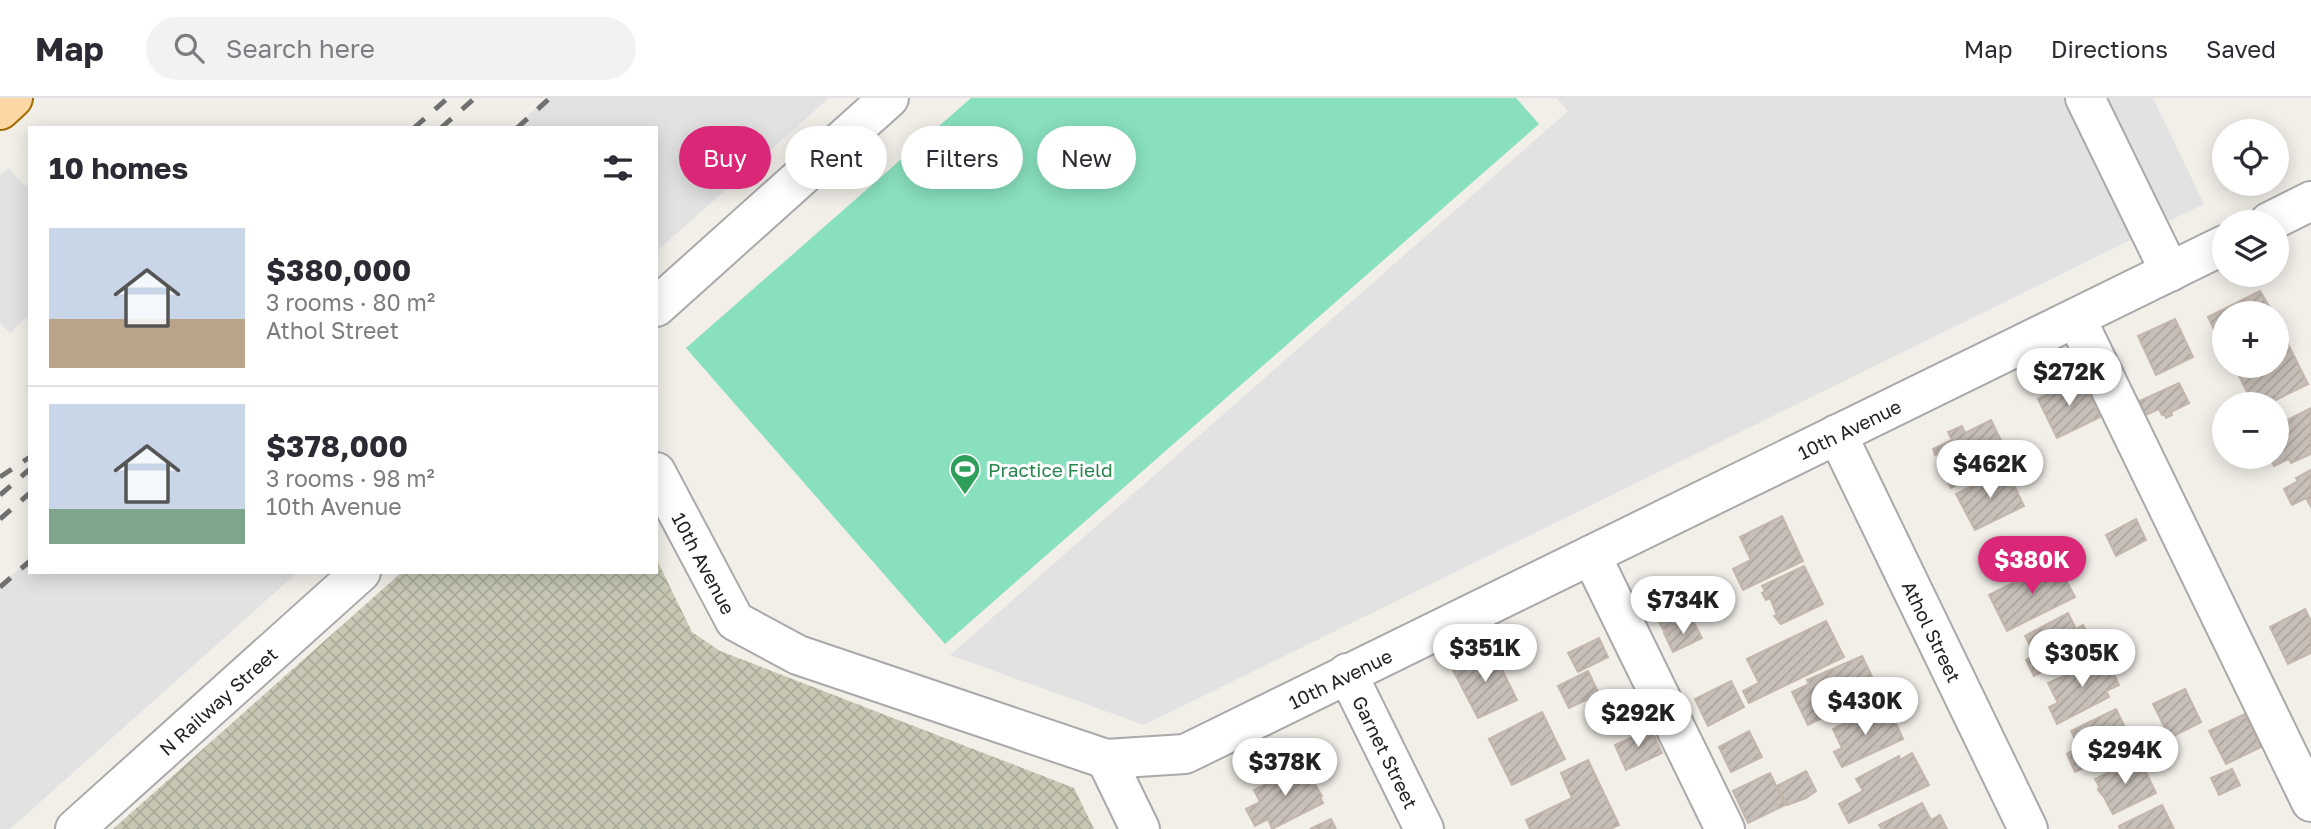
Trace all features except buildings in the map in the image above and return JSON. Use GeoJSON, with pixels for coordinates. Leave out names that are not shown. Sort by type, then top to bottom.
{"type":"FeatureCollection","features":[{"type":"Feature","properties":{"kind":"main road"},"geometry":{"type":"LineString","coordinates":[[0,110],[13,98]]}},
{"type":"Feature","properties":{"kind":"street"},"geometry":{"type":"LineString","coordinates":[[658,305],[889,98]]}},
{"type":"Feature","properties":{"kind":"street"},"geometry":{"type":"LineString","coordinates":[[2085,98],[2170,272]]}},
{"type":"Feature","properties":{"kind":"street"},"geometry":{"type":"LineString","coordinates":[[2289,212],[2311,201]]}},
{"type":"Feature","properties":{"kind":"street","name":"10th Avenue"},"geometry":{"type":"LineString","coordinates":[[658,476],[736,621],[798,655],[1106,759],[1185,754],[2212,250]]}},
{"type":"Feature","properties":{"kind":"street"},"geometry":{"type":"LineString","coordinates":[[2076,318],[2311,802]]}},
{"type":"Feature","properties":{"kind":"street","name":"Athol Street"},"geometry":{"type":"LineString","coordinates":[[1837,434],[2028,829]]}},
{"type":"Feature","properties":{"kind":"street"},"geometry":{"type":"LineString","coordinates":[[1591,555],[1725,829]]}},
{"type":"Feature","properties":{"kind":"street","name":"N Railway Street"},"geometry":{"type":"LineString","coordinates":[[75,829],[359,574]]}},
{"type":"Feature","properties":{"kind":"street","name":"Garnet Street"},"geometry":{"type":"LineString","coordinates":[[1348,673],[1424,829]]}},
{"type":"Feature","properties":{"kind":"street"},"geometry":{"type":"LineString","coordinates":[[1106,759],[1140,829]]}},
{"type":"Feature","properties":{"kind":"shaded area"},"geometry":{"type":"Polygon","coordinates":[[[547,98],[829,98],[798,126],[785,126],[785,137],[771,150],[771,126],[679,126],[679,189],[727,189],[658,250],[658,126],[516,126],[547,98]]]}},
{"type":"Feature","properties":{"kind":"shaded area"},"geometry":{"type":"Polygon","coordinates":[[[1557,98],[2153,98],[2204,204],[1144,725],[950,655],[1568,111],[1557,98]]]}},
{"type":"Feature","properties":{"kind":"shaded area"},"geometry":{"type":"Polygon","coordinates":[[[8,168],[28,189],[28,316],[10,333],[0,323],[0,175],[8,168]]]}},
{"type":"Feature","properties":{"kind":"shaded area"},"geometry":{"type":"Polygon","coordinates":[[[28,561],[28,574],[296,574],[10,829],[0,829],[0,586],[28,561]]]}},
{"type":"Feature","properties":{"kind":"shaded area"},"geometry":{"type":"Polygon","coordinates":[[[658,562],[692,632],[720,651],[1074,788],[1094,829],[113,829],[400,574],[658,574],[658,562]]]}},
{"type":"Feature","properties":{"kind":"green space","name":"Practice Field"},"geometry":{"type":"Polygon","coordinates":[[[971,98],[1516,98],[1539,124],[945,644],[686,348],[867,189],[887,189],[887,172],[901,159],[901,189],[1023,189],[1023,126],[939,126],[971,98]]]}},
{"type":"Feature","properties":{"kind":"railway"},"geometry":{"type":"LineString","coordinates":[[416,126],[448,98]]}},
{"type":"Feature","properties":{"kind":"railway"},"geometry":{"type":"LineString","coordinates":[[443,126],[475,98]]}},
{"type":"Feature","properties":{"kind":"railway"},"geometry":{"type":"LineString","coordinates":[[519,126],[550,98]]}},
{"type":"Feature","properties":{"kind":"railway"},"geometry":{"type":"LineString","coordinates":[[0,477],[28,458]]}},
{"type":"Feature","properties":{"kind":"railway"},"geometry":{"type":"LineString","coordinates":[[0,495],[28,471]]}},
{"type":"Feature","properties":{"kind":"railway"},"geometry":{"type":"LineString","coordinates":[[0,519],[28,495]]}},
{"type":"Feature","properties":{"kind":"railway"},"geometry":{"type":"LineString","coordinates":[[0,587],[28,563]]}},
{"type":"Feature","properties":{"kind":"place","name":"Practice Field"},"geometry":{"type":"Point","coordinates":[965,496]}}]}
